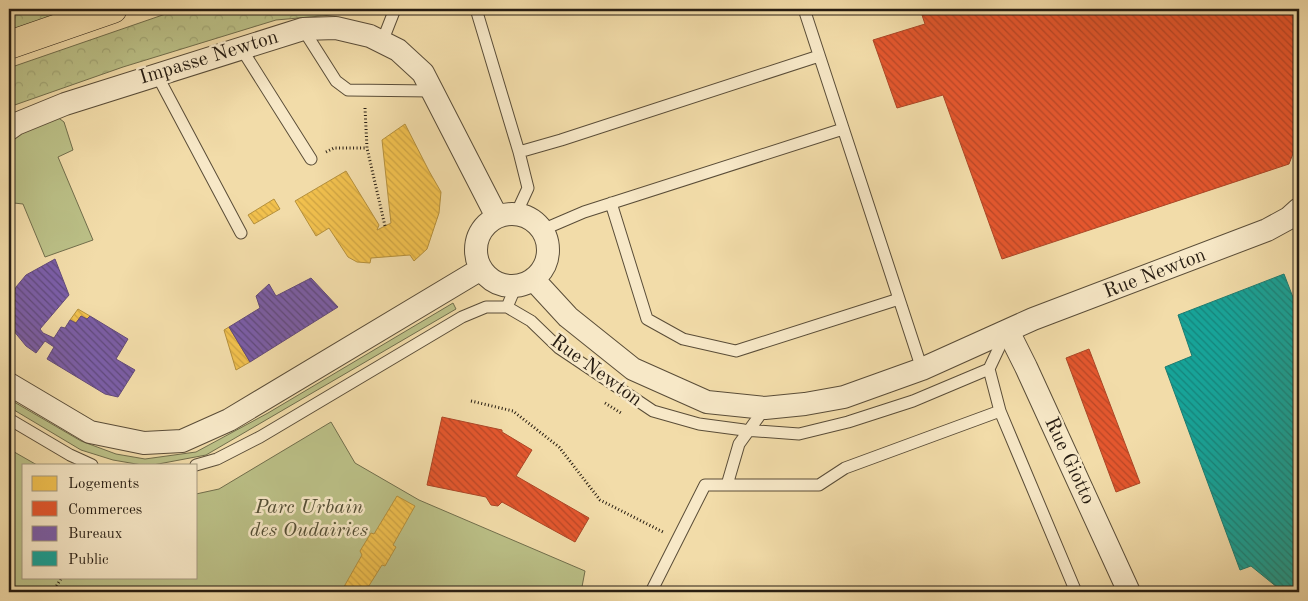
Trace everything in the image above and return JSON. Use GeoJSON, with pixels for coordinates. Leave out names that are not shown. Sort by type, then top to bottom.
{"type":"FeatureCollection","features":[{"type":"Feature","properties":{"kind":"main road"},"geometry":{"type":"LineString","coordinates":[[9,45],[113,9]]}},
{"type":"Feature","properties":{"kind":"street","name":"Impasse Newton"},"geometry":{"type":"LineString","coordinates":[[9,129],[16,124],[65,104],[241,48],[303,29],[336,28],[370,36],[398,50],[423,73],[506,215]]}},
{"type":"Feature","properties":{"kind":"street","name":"Rue Newton"},"geometry":{"type":"LineString","coordinates":[[524,282],[633,369],[707,402],[765,408],[805,404],[844,397],[922,369],[1008,330],[1267,230],[1289,218],[1299,209]]}},
{"type":"Feature","properties":{"kind":"street"},"geometry":{"type":"LineString","coordinates":[[506,215],[526,216],[542,230],[548,250],[543,266],[524,282],[506,285],[496,282],[487,277],[481,269],[476,245],[479,233],[486,224],[506,215]]}},
{"type":"Feature","properties":{"kind":"street"},"geometry":{"type":"LineString","coordinates":[[9,384],[90,432],[144,443],[182,441],[229,420],[481,269]]}},
{"type":"Feature","properties":{"kind":"street","name":"Rue Giotto"},"geometry":{"type":"LineString","coordinates":[[1008,330],[1129,592]]}},
{"type":"Feature","properties":{"kind":"lane"},"geometry":{"type":"LineString","coordinates":[[382,42],[395,9]]}},
{"type":"Feature","properties":{"kind":"lane"},"geometry":{"type":"LineString","coordinates":[[476,9],[528,188],[506,215]]}},
{"type":"Feature","properties":{"kind":"lane"},"geometry":{"type":"LineString","coordinates":[[804,9],[922,369]]}},
{"type":"Feature","properties":{"kind":"lane"},"geometry":{"type":"LineString","coordinates":[[303,29],[336,81],[348,90],[432,91]]}},
{"type":"Feature","properties":{"kind":"lane"},"geometry":{"type":"LineString","coordinates":[[241,48],[311,159]]}},
{"type":"Feature","properties":{"kind":"lane"},"geometry":{"type":"LineString","coordinates":[[519,152],[571,137],[819,56]]}},
{"type":"Feature","properties":{"kind":"lane"},"geometry":{"type":"LineString","coordinates":[[157,75],[241,232]]}},
{"type":"Feature","properties":{"kind":"lane"},"geometry":{"type":"LineString","coordinates":[[542,230],[611,203],[843,130]]}},
{"type":"Feature","properties":{"kind":"lane"},"geometry":{"type":"LineString","coordinates":[[611,203],[647,319],[683,339],[736,351],[899,300]]}},
{"type":"Feature","properties":{"kind":"lane"},"geometry":{"type":"LineString","coordinates":[[198,464],[217,459],[260,437],[462,316],[486,307],[507,307],[524,282]]}},
{"type":"Feature","properties":{"kind":"lane","name":"Rue Newton"},"geometry":{"type":"LineString","coordinates":[[507,307],[531,321],[559,348],[652,411],[699,424],[748,431],[799,434],[848,422],[913,400],[989,369]]}},
{"type":"Feature","properties":{"kind":"lane"},"geometry":{"type":"LineString","coordinates":[[1008,330],[989,369],[1000,411],[1076,592]]}},
{"type":"Feature","properties":{"kind":"lane"},"geometry":{"type":"LineString","coordinates":[[727,485],[739,444],[765,408]]}},
{"type":"Feature","properties":{"kind":"lane"},"geometry":{"type":"LineString","coordinates":[[651,592],[705,485],[819,485],[845,468],[1000,411]]}},
{"type":"Feature","properties":{"kind":"lane"},"geometry":{"type":"LineString","coordinates":[[9,419],[70,455],[90,464]]}},
{"type":"Feature","properties":{"kind":"path"},"geometry":{"type":"LineString","coordinates":[[364,90],[367,148],[385,226]]}},
{"type":"Feature","properties":{"kind":"path"},"geometry":{"type":"LineString","coordinates":[[334,148],[367,148]]}},
{"type":"Feature","properties":{"kind":"path"},"geometry":{"type":"LineString","coordinates":[[600,398],[615,410],[624,414]]}},
{"type":"Feature","properties":{"kind":"path"},"geometry":{"type":"LineString","coordinates":[[471,401],[513,411],[559,447],[600,500],[677,539]]}},
{"type":"Feature","properties":{"kind":"path"},"geometry":{"type":"LineString","coordinates":[[53,592],[61,578]]}},
{"type":"Feature","properties":{"kind":"green space"},"geometry":{"type":"Polygon","coordinates":[[[9,9],[78,9],[9,35],[9,9]]]}},
{"type":"Feature","properties":{"kind":"green space"},"geometry":{"type":"Polygon","coordinates":[[[180,9],[363,9],[343,14],[276,20],[123,67],[9,107],[9,68],[180,9]]]}},
{"type":"Feature","properties":{"kind":"green space"},"geometry":{"type":"Polygon","coordinates":[[[56,116],[64,122],[73,150],[58,157],[93,240],[45,257],[23,204],[14,203],[9,211],[9,139],[56,116]]]}},
{"type":"Feature","properties":{"kind":"green space"},"geometry":{"type":"Polygon","coordinates":[[[453,303],[456,309],[206,455],[158,464],[136,464],[113,460],[81,450],[9,407],[9,399],[81,441],[116,454],[145,459],[196,452],[268,413],[453,303]]]}},
{"type":"Feature","properties":{"kind":"green space","name":"Parc Urbain des Oudairies"},"geometry":{"type":"Polygon","coordinates":[[[331,422],[355,463],[419,500],[585,571],[581,592],[9,592],[9,449],[35,464],[22,464],[22,578],[198,578],[198,494],[219,489],[331,422]]]}},
{"type":"Feature","properties":{"kind":"building: Logements"},"geometry":{"type":"Polygon","coordinates":[[[405,124],[441,192],[439,213],[427,249],[414,261],[410,255],[371,258],[370,263],[357,262],[348,257],[329,228],[316,236],[295,201],[346,171],[379,225],[377,230],[391,223],[382,140],[405,124]]]}},
{"type":"Feature","properties":{"kind":"building: Logements"},"geometry":{"type":"Polygon","coordinates":[[[274,199],[280,209],[254,224],[248,215],[274,199]]]}},
{"type":"Feature","properties":{"kind":"building: Logements"},"geometry":{"type":"Polygon","coordinates":[[[78,309],[90,316],[87,319],[81,316],[76,323],[70,320],[78,309]]]}},
{"type":"Feature","properties":{"kind":"building: Logements"},"geometry":{"type":"Polygon","coordinates":[[[229,327],[250,362],[236,370],[224,330],[229,327]]]}},
{"type":"Feature","properties":{"kind":"building: Logements"},"geometry":{"type":"Polygon","coordinates":[[[397,496],[415,506],[393,545],[396,547],[385,566],[382,565],[365,592],[341,592],[362,555],[360,551],[371,533],[374,534],[397,496]]]}},
{"type":"Feature","properties":{"kind":"building: Commerces"},"geometry":{"type":"Polygon","coordinates":[[[920,9],[1299,9],[1299,138],[1289,164],[1002,259],[943,95],[897,108],[873,40],[925,24],[920,9]]]}},
{"type":"Feature","properties":{"kind":"building: Commerces"},"geometry":{"type":"Polygon","coordinates":[[[1089,349],[1140,483],[1116,492],[1066,358],[1089,349]]]}},
{"type":"Feature","properties":{"kind":"building: Commerces"},"geometry":{"type":"Polygon","coordinates":[[[442,417],[502,430],[502,432],[532,450],[516,476],[589,518],[575,542],[502,502],[498,506],[491,505],[486,497],[427,485],[442,417]]]}},
{"type":"Feature","properties":{"kind":"building: Bureaux"},"geometry":{"type":"Polygon","coordinates":[[[55,259],[69,295],[40,329],[43,333],[54,338],[61,327],[65,328],[70,320],[76,323],[81,316],[87,319],[90,316],[128,339],[116,359],[135,370],[118,397],[105,394],[47,359],[54,347],[45,341],[36,353],[26,346],[13,330],[9,310],[16,287],[26,275],[55,259]]]}},
{"type":"Feature","properties":{"kind":"building: Bureaux"},"geometry":{"type":"Polygon","coordinates":[[[311,278],[338,307],[250,362],[229,327],[260,308],[256,296],[269,284],[276,296],[311,278]]]}},
{"type":"Feature","properties":{"kind":"building: Public"},"geometry":{"type":"Polygon","coordinates":[[[1284,274],[1299,313],[1299,592],[1283,592],[1251,566],[1240,570],[1165,367],[1192,356],[1178,315],[1284,274]]]}}]}
